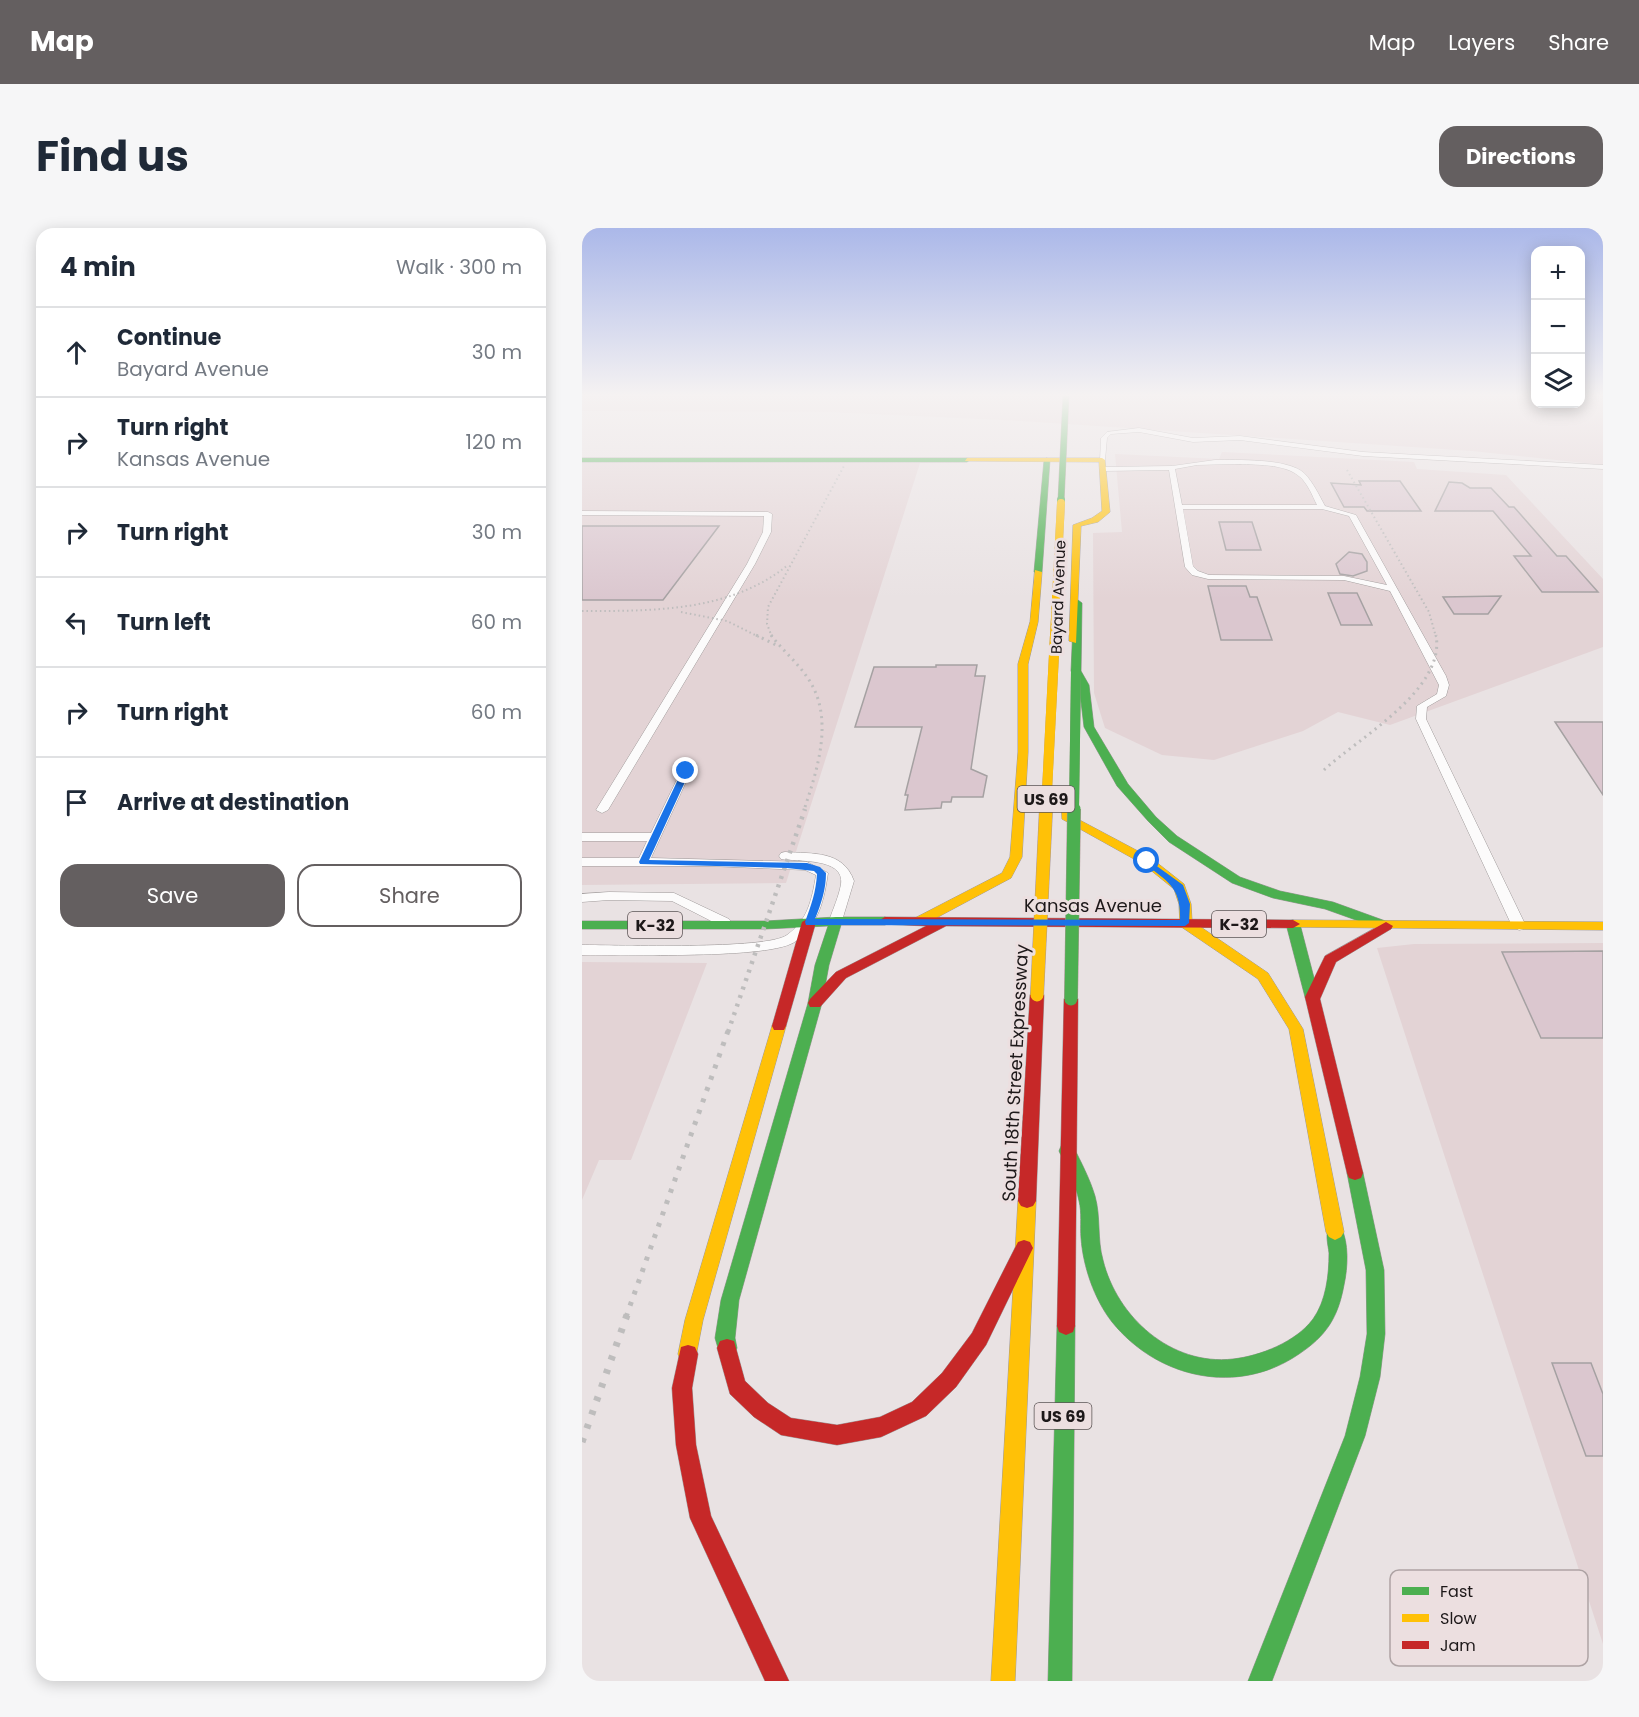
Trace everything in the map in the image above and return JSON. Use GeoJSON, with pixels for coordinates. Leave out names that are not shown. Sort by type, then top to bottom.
{"type":"FeatureCollection","features":[{"type":"Feature","properties":{"kind":"main road"},"geometry":{"type":"LineString","coordinates":[[918,922],[1008,875],[1016,857],[1023,752],[1023,664],[1034,622],[1047,463]]}},
{"type":"Feature","properties":{"kind":"main road","name":"South 18th Street Expressway"},"geometry":{"type":"LineString","coordinates":[[1003,1681],[1063,463]]}},
{"type":"Feature","properties":{"kind":"main road"},"geometry":{"type":"LineString","coordinates":[[1080,463],[1080,476]]}},
{"type":"Feature","properties":{"kind":"main road"},"geometry":{"type":"LineString","coordinates":[[1086,463],[1102,464]]}},
{"type":"Feature","properties":{"kind":"main road","name":"Bayard Avenue"},"geometry":{"type":"LineString","coordinates":[[1102,464],[1106,512],[1095,520],[1077,525],[1066,817],[1147,861],[1180,887],[1185,904],[1185,923]]}},
{"type":"Feature","properties":{"kind":"main road","name":"US 69"},"geometry":{"type":"LineString","coordinates":[[1060,1681],[1067,1151],[1080,511]]}},
{"type":"Feature","properties":{"kind":"main road"},"geometry":{"type":"LineString","coordinates":[[1076,671],[1084,685],[1089,727],[1123,786],[1173,839],[1236,880],[1277,895],[1328,905],[1386,926]]}},
{"type":"Feature","properties":{"kind":"main road"},"geometry":{"type":"LineString","coordinates":[[836,921],[730,1300],[725,1338],[737,1387],[761,1410],[788,1428],[837,1435],[881,1427],[919,1408],[949,1380],[979,1339],[1024,1248]]}},
{"type":"Feature","properties":{"kind":"main road","name":"Kansas Avenue"},"geometry":{"type":"LineString","coordinates":[[582,925],[728,925],[836,921],[1603,926]]}},
{"type":"Feature","properties":{"kind":"main road"},"geometry":{"type":"LineString","coordinates":[[777,1681],[701,1518],[686,1445],[682,1388],[694,1320],[809,922]]}},
{"type":"Feature","properties":{"kind":"main road"},"geometry":{"type":"LineString","coordinates":[[814,1003],[841,975],[943,922]]}},
{"type":"Feature","properties":{"kind":"main road"},"geometry":{"type":"LineString","coordinates":[[1067,1151],[1088,1201],[1090,1241],[1099,1279],[1118,1315],[1147,1345],[1176,1360],[1214,1370],[1253,1367],[1289,1352],[1320,1326],[1334,1295],[1339,1253],[1296,1029],[1263,976],[1185,923]]}},
{"type":"Feature","properties":{"kind":"main road"},"geometry":{"type":"LineString","coordinates":[[1260,1681],[1355,1437],[1370,1377],[1376,1334],[1375,1270],[1345,1127],[1293,924]]}},
{"type":"Feature","properties":{"kind":"main road"},"geometry":{"type":"LineString","coordinates":[[1312,1000],[1330,959],[1386,926]]}},
{"type":"Feature","properties":{"kind":"lane"},"geometry":{"type":"LineString","coordinates":[[1102,464],[1172,468],[1189,463],[1269,463],[1300,473],[1322,507]]}},
{"type":"Feature","properties":{"kind":"lane"},"geometry":{"type":"LineString","coordinates":[[1526,463],[1603,467]]}},
{"type":"Feature","properties":{"kind":"lane"},"geometry":{"type":"LineString","coordinates":[[1172,468],[1189,567],[1195,573],[1208,577],[1344,578],[1392,590]]}},
{"type":"Feature","properties":{"kind":"lane"},"geometry":{"type":"LineString","coordinates":[[1179,507],[1322,507],[1352,515],[1441,676],[1444,685],[1441,696],[1422,706],[1421,719],[1519,926]]}},
{"type":"Feature","properties":{"kind":"lane"},"geometry":{"type":"LineString","coordinates":[[582,513],[768,514],[767,532],[751,564],[602,810]]}},
{"type":"Feature","properties":{"kind":"lane"},"geometry":{"type":"LineString","coordinates":[[643,862],[686,771]]}},
{"type":"Feature","properties":{"kind":"lane"},"geometry":{"type":"LineString","coordinates":[[582,837],[655,837]]}},
{"type":"Feature","properties":{"kind":"lane"},"geometry":{"type":"LineString","coordinates":[[708,862],[738,857],[812,856],[838,864],[844,870],[848,881],[836,921]]}},
{"type":"Feature","properties":{"kind":"lane"},"geometry":{"type":"LineString","coordinates":[[582,862],[708,862],[807,866],[822,873],[818,899],[809,922],[790,940],[757,948],[582,950]]}},
{"type":"Feature","properties":{"kind":"lane"},"geometry":{"type":"LineString","coordinates":[[582,898],[674,897],[728,925]]}},
{"type":"Feature","properties":{"kind":"shaded area"},"geometry":{"type":"Polygon","coordinates":[[[582,463],[920,463],[786,883],[582,885],[582,463]]]}},
{"type":"Feature","properties":{"kind":"shaded area"},"geometry":{"type":"Polygon","coordinates":[[[1116,463],[1414,463],[1417,469],[1506,475],[1603,579],[1603,647],[1390,725],[1338,712],[1303,731],[1214,760],[1162,755],[1105,728],[1094,693],[1093,533],[1122,532],[1116,463]]]}},
{"type":"Feature","properties":{"kind":"shaded area"},"geometry":{"type":"Polygon","coordinates":[[[1582,463],[1603,463],[1603,465],[1582,463]]]}},
{"type":"Feature","properties":{"kind":"shaded area"},"geometry":{"type":"Polygon","coordinates":[[[1603,943],[1603,1644],[1588,1598],[1588,1570],[1579,1570],[1377,948],[1414,944],[1603,943]]]}},
{"type":"Feature","properties":{"kind":"shaded area"},"geometry":{"type":"Polygon","coordinates":[[[582,962],[707,963],[631,1160],[599,1160],[582,1200],[582,962]]]}},
{"type":"Feature","properties":{"kind":"building"},"geometry":{"type":"Polygon","coordinates":[[[1359,481],[1400,481],[1421,511],[1367,511],[1364,507],[1344,507],[1331,483],[1361,485],[1359,481]]]}},
{"type":"Feature","properties":{"kind":"building"},"geometry":{"type":"Polygon","coordinates":[[[1449,482],[1462,483],[1470,488],[1491,488],[1509,507],[1514,507],[1557,556],[1566,556],[1598,592],[1542,592],[1514,556],[1531,556],[1493,511],[1435,511],[1449,482]]]}},
{"type":"Feature","properties":{"kind":"building"},"geometry":{"type":"Polygon","coordinates":[[[1219,522],[1252,522],[1261,550],[1226,550],[1219,522]]]}},
{"type":"Feature","properties":{"kind":"building"},"geometry":{"type":"Polygon","coordinates":[[[582,526],[719,526],[663,600],[582,600],[582,526]]]}},
{"type":"Feature","properties":{"kind":"building"},"geometry":{"type":"Polygon","coordinates":[[[1349,552],[1362,554],[1367,562],[1367,571],[1353,576],[1340,574],[1336,564],[1349,552]]]}},
{"type":"Feature","properties":{"kind":"building"},"geometry":{"type":"Polygon","coordinates":[[[1208,586],[1246,586],[1250,597],[1257,597],[1272,640],[1221,640],[1208,586]]]}},
{"type":"Feature","properties":{"kind":"building"},"geometry":{"type":"Polygon","coordinates":[[[1328,593],[1357,593],[1372,625],[1341,625],[1328,593]]]}},
{"type":"Feature","properties":{"kind":"building"},"geometry":{"type":"Polygon","coordinates":[[[1501,596],[1488,614],[1454,614],[1443,597],[1501,596]]]}},
{"type":"Feature","properties":{"kind":"building"},"geometry":{"type":"Polygon","coordinates":[[[936,665],[977,665],[975,676],[985,676],[971,769],[987,776],[983,797],[952,797],[951,802],[942,802],[941,808],[905,810],[908,795],[905,795],[922,727],[855,727],[874,667],[936,667],[936,665]]]}},
{"type":"Feature","properties":{"kind":"building"},"geometry":{"type":"Polygon","coordinates":[[[1555,722],[1603,722],[1603,795],[1555,722]]]}},
{"type":"Feature","properties":{"kind":"building"},"geometry":{"type":"Polygon","coordinates":[[[1603,951],[1603,1038],[1541,1038],[1502,952],[1603,951]]]}},
{"type":"Feature","properties":{"kind":"building"},"geometry":{"type":"Polygon","coordinates":[[[1552,1363],[1591,1363],[1603,1394],[1603,1456],[1586,1456],[1552,1363]]]}},
{"type":"Feature","properties":{"kind":"railway"},"geometry":{"type":"LineString","coordinates":[[771,636],[767,624],[768,607],[844,466]]}},
{"type":"Feature","properties":{"kind":"railway"},"geometry":{"type":"LineString","coordinates":[[1347,470],[1429,612],[1436,637]]}},
{"type":"Feature","properties":{"kind":"railway"},"geometry":{"type":"LineString","coordinates":[[582,611],[690,606],[741,592],[788,565]]}},
{"type":"Feature","properties":{"kind":"railway"},"geometry":{"type":"LineString","coordinates":[[681,612],[727,621],[759,637]]}},
{"type":"Feature","properties":{"kind":"railway"},"geometry":{"type":"LineString","coordinates":[[756,635],[776,645]]}},
{"type":"Feature","properties":{"kind":"railway"},"geometry":{"type":"LineString","coordinates":[[771,636],[807,677],[820,708],[821,742],[804,810]]}},
{"type":"Feature","properties":{"kind":"railway"},"geometry":{"type":"LineString","coordinates":[[1324,770],[1377,728],[1414,693],[1428,675],[1435,655],[1436,637]]}},
{"type":"Feature","properties":{"kind":"railway"},"geometry":{"type":"LineString","coordinates":[[728,1032],[805,809]]}},
{"type":"Feature","properties":{"kind":"railway"},"geometry":{"type":"LineString","coordinates":[[626,1317],[728,1031]]}},
{"type":"Feature","properties":{"kind":"railway"},"geometry":{"type":"LineString","coordinates":[[582,1442],[627,1315]]}},
{"type":"Feature","properties":{"kind":"traffic: fast"},"geometry":{"type":"LineString","coordinates":[[1038,572],[1047,463]]}},
{"type":"Feature","properties":{"kind":"traffic: fast"},"geometry":{"type":"LineString","coordinates":[[1061,503],[1063,463]]}},
{"type":"Feature","properties":{"kind":"traffic: fast"},"geometry":{"type":"LineString","coordinates":[[1078,603],[1076,671],[1084,685],[1089,727],[1123,786],[1152,819],[1173,839],[1236,880],[1277,895],[1328,905],[1386,926]]}},
{"type":"Feature","properties":{"kind":"traffic: fast"},"geometry":{"type":"LineString","coordinates":[[1071,999],[1076,671]]}},
{"type":"Feature","properties":{"kind":"traffic: fast"},"geometry":{"type":"LineString","coordinates":[[727,1348],[725,1338],[730,1300],[815,1003],[822,965],[836,921]]}},
{"type":"Feature","properties":{"kind":"traffic: fast"},"geometry":{"type":"LineString","coordinates":[[582,925],[765,925],[885,921]]}},
{"type":"Feature","properties":{"kind":"traffic: fast"},"geometry":{"type":"LineString","coordinates":[[1293,924],[1312,997]]}},
{"type":"Feature","properties":{"kind":"traffic: fast"},"geometry":{"type":"LineString","coordinates":[[1067,1151],[1087,1196],[1093,1258],[1108,1298],[1118,1315],[1135,1334],[1156,1349],[1179,1360],[1204,1367],[1229,1369],[1254,1366],[1278,1357],[1313,1332],[1326,1315],[1334,1292],[1338,1256],[1335,1232]]}},
{"type":"Feature","properties":{"kind":"traffic: fast"},"geometry":{"type":"LineString","coordinates":[[1260,1681],[1355,1436],[1370,1377],[1376,1334],[1375,1270],[1355,1173]]}},
{"type":"Feature","properties":{"kind":"traffic: fast"},"geometry":{"type":"LineString","coordinates":[[1060,1681],[1066,1326]]}},
{"type":"Feature","properties":{"kind":"traffic: slow"},"geometry":{"type":"LineString","coordinates":[[1073,641],[1077,525],[1095,520],[1106,512],[1102,463]]}},
{"type":"Feature","properties":{"kind":"traffic: slow"},"geometry":{"type":"LineString","coordinates":[[1037,995],[1061,503]]}},
{"type":"Feature","properties":{"kind":"traffic: slow"},"geometry":{"type":"LineString","coordinates":[[918,922],[1007,875],[1016,857],[1023,752],[1023,664],[1034,622],[1038,572]]}},
{"type":"Feature","properties":{"kind":"traffic: slow"},"geometry":{"type":"LineString","coordinates":[[1067,798],[1066,817],[1147,861],[1180,887],[1185,904],[1185,923]]}},
{"type":"Feature","properties":{"kind":"traffic: slow"},"geometry":{"type":"LineString","coordinates":[[1185,923],[1263,976],[1296,1029],[1335,1232]]}},
{"type":"Feature","properties":{"kind":"traffic: slow"},"geometry":{"type":"LineString","coordinates":[[1293,924],[1603,926]]}},
{"type":"Feature","properties":{"kind":"traffic: slow"},"geometry":{"type":"LineString","coordinates":[[688,1354],[694,1320],[779,1026]]}},
{"type":"Feature","properties":{"kind":"traffic: slow"},"geometry":{"type":"LineString","coordinates":[[1003,1681],[1027,1201]]}},
{"type":"Feature","properties":{"kind":"traffic: jam"},"geometry":{"type":"LineString","coordinates":[[885,921],[1293,924]]}},
{"type":"Feature","properties":{"kind":"traffic: jam"},"geometry":{"type":"LineString","coordinates":[[779,1026],[809,922]]}},
{"type":"Feature","properties":{"kind":"traffic: jam"},"geometry":{"type":"LineString","coordinates":[[815,1003],[841,975],[943,922]]}},
{"type":"Feature","properties":{"kind":"traffic: jam"},"geometry":{"type":"LineString","coordinates":[[1312,1000],[1330,959],[1386,926]]}},
{"type":"Feature","properties":{"kind":"traffic: jam"},"geometry":{"type":"LineString","coordinates":[[1027,1201],[1037,995]]}},
{"type":"Feature","properties":{"kind":"traffic: jam"},"geometry":{"type":"LineString","coordinates":[[1312,997],[1355,1173]]}},
{"type":"Feature","properties":{"kind":"traffic: jam"},"geometry":{"type":"LineString","coordinates":[[1066,1326],[1071,999]]}},
{"type":"Feature","properties":{"kind":"traffic: jam"},"geometry":{"type":"LineString","coordinates":[[727,1348],[737,1387],[761,1410],[788,1428],[837,1435],[881,1427],[919,1409],[949,1380],[979,1339],[1024,1248]]}},
{"type":"Feature","properties":{"kind":"traffic: jam"},"geometry":{"type":"LineString","coordinates":[[688,1354],[682,1388],[686,1445],[701,1518],[777,1681]]}},
{"type":"Feature","properties":{"kind":"route"},"geometry":{"type":"LineString","coordinates":[[686,771],[643,862],[787,865],[817,869],[822,873],[822,880],[809,922],[1185,923],[1184,896],[1180,887],[1147,861]]}}]}
